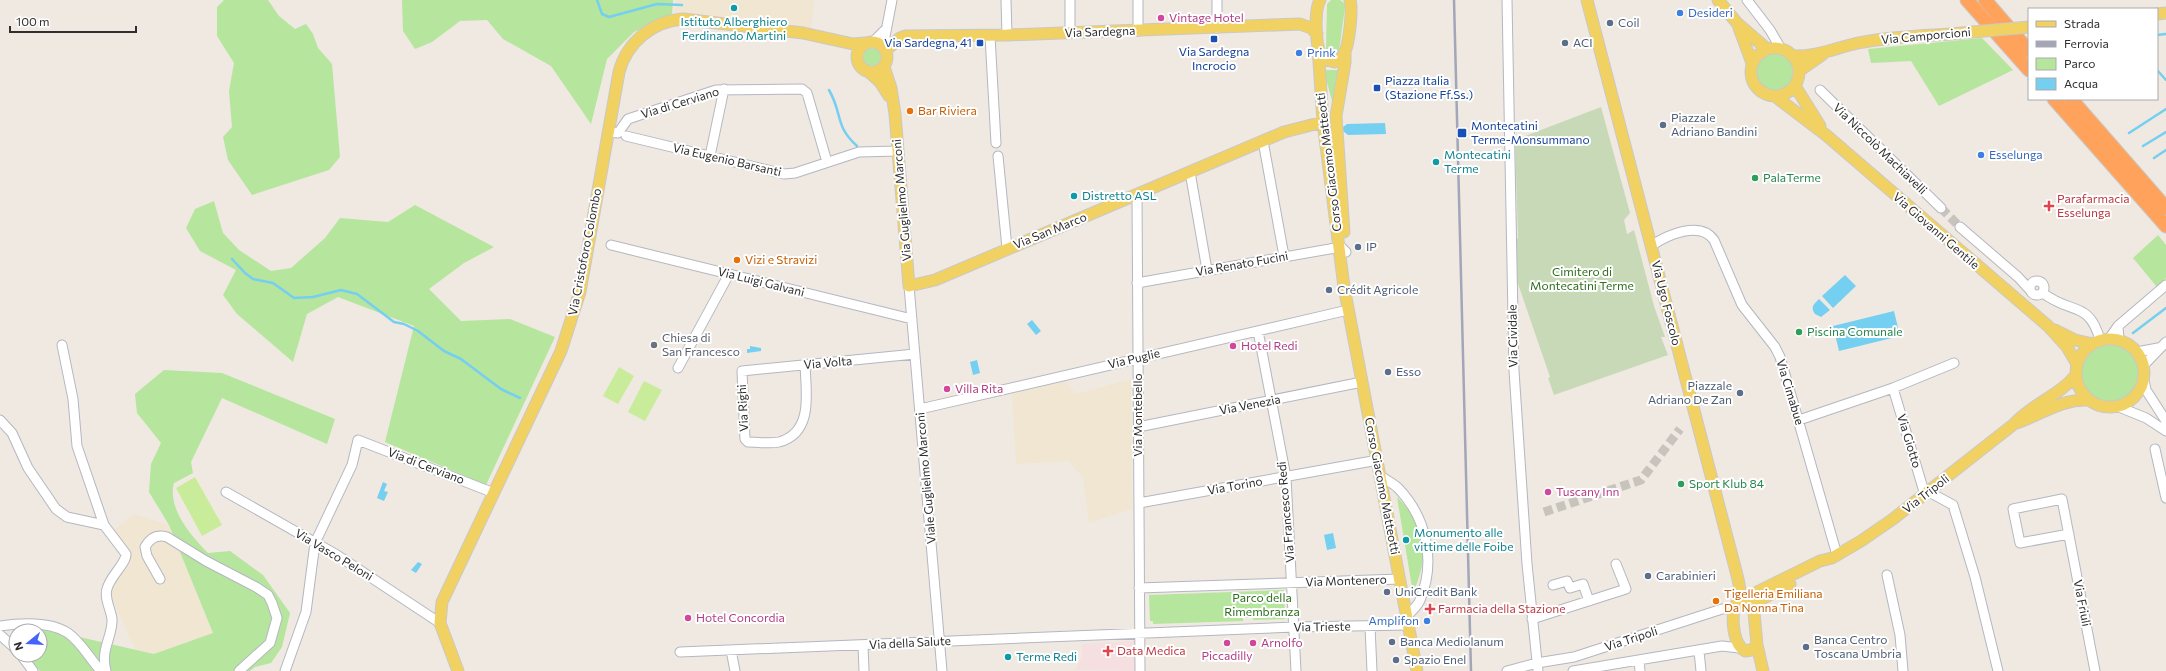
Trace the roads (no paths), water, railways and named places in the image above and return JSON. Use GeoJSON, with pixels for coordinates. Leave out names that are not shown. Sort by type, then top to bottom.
{"type":"FeatureCollection","features":[{"type":"Feature","properties":{"kind":"highway"},"geometry":{"type":"LineString","coordinates":[[1967,0],[2028,69]]}},
{"type":"Feature","properties":{"kind":"highway"},"geometry":{"type":"LineString","coordinates":[[1985,0],[2028,50]]}},
{"type":"Feature","properties":{"kind":"highway"},"geometry":{"type":"LineString","coordinates":[[2055,100],[2166,226]]}},
{"type":"Feature","properties":{"kind":"highway"},"geometry":{"type":"LineString","coordinates":[[2072,100],[2166,208]]}},
{"type":"Feature","properties":{"kind":"main road"},"geometry":{"type":"LineString","coordinates":[[1350,0],[1351,12]]}},
{"type":"Feature","properties":{"kind":"main road"},"geometry":{"type":"LineString","coordinates":[[1351,12],[1354,0]]}},
{"type":"Feature","properties":{"kind":"main road","name":"Via Ugo Foscolo"},"geometry":{"type":"LineString","coordinates":[[1587,0],[1738,579],[1740,590],[1738,606],[1733,617],[1742,650]]}},
{"type":"Feature","properties":{"kind":"main road"},"geometry":{"type":"LineString","coordinates":[[1718,0],[1737,23],[1767,49]]}},
{"type":"Feature","properties":{"kind":"main road","name":"Corso Giacomo Matteotti"},"geometry":{"type":"LineString","coordinates":[[1319,2],[1317,34],[1324,122],[1342,250],[1348,305],[1417,671]]}},
{"type":"Feature","properties":{"kind":"main road","name":"Corso Giacomo Matteotti"},"geometry":{"type":"LineString","coordinates":[[1342,250],[1336,116],[1345,63],[1345,52],[1351,12]]}},
{"type":"Feature","properties":{"kind":"main road","name":"Via Cristoforo Colombo"},"geometry":{"type":"LineString","coordinates":[[458,671],[440,622],[441,608],[447,588],[561,351],[573,318],[580,292],[619,72],[623,58],[640,37],[666,22],[690,19],[802,33],[856,44],[869,43]]}},
{"type":"Feature","properties":{"kind":"main road"},"geometry":{"type":"LineString","coordinates":[[1737,23],[1752,63],[1751,78],[1756,88],[1765,95],[1776,97],[1826,135]]}},
{"type":"Feature","properties":{"kind":"main road","name":"Via Sardegna"},"geometry":{"type":"LineString","coordinates":[[885,48],[903,37],[990,36],[1300,24],[1311,28],[1317,34]]}},
{"type":"Feature","properties":{"kind":"main road","name":"Via Camporcioni"},"geometry":{"type":"LineString","coordinates":[[1825,53],[1858,43],[2028,27]]}},
{"type":"Feature","properties":{"kind":"main road"},"geometry":{"type":"LineString","coordinates":[[836,40],[857,61]]}},
{"type":"Feature","properties":{"kind":"main road"},"geometry":{"type":"LineString","coordinates":[[857,61],[858,51],[869,43],[885,48]]}},
{"type":"Feature","properties":{"kind":"main road"},"geometry":{"type":"LineString","coordinates":[[1318,47],[1321,56],[1328,62],[1339,60],[1345,52]]}},
{"type":"Feature","properties":{"kind":"main road","name":"Via Guglielmo Marconi"},"geometry":{"type":"LineString","coordinates":[[885,48],[888,58],[884,67],[891,88],[895,114],[909,286]]}},
{"type":"Feature","properties":{"kind":"main road"},"geometry":{"type":"LineString","coordinates":[[1752,63],[1758,54],[1767,49],[1781,49],[1792,56],[1799,71],[1795,86],[1787,93],[1776,97]]}},
{"type":"Feature","properties":{"kind":"main road"},"geometry":{"type":"LineString","coordinates":[[1792,56],[1825,53]]}},
{"type":"Feature","properties":{"kind":"main road"},"geometry":{"type":"LineString","coordinates":[[1799,71],[1825,53]]}},
{"type":"Feature","properties":{"kind":"main road","name":"Via Guglielmo Marconi"},"geometry":{"type":"LineString","coordinates":[[857,61],[862,68],[869,72],[884,86],[895,114]]}},
{"type":"Feature","properties":{"kind":"main road"},"geometry":{"type":"LineString","coordinates":[[869,72],[877,72],[884,67]]}},
{"type":"Feature","properties":{"kind":"main road"},"geometry":{"type":"LineString","coordinates":[[1795,86],[1826,135]]}},
{"type":"Feature","properties":{"kind":"main road","name":"Via San Marco"},"geometry":{"type":"LineString","coordinates":[[909,286],[935,280],[1263,141],[1302,126],[1324,122]]}},
{"type":"Feature","properties":{"kind":"main road","name":"Via Giovanni Gentile"},"geometry":{"type":"LineString","coordinates":[[1826,135],[2048,326]]}},
{"type":"Feature","properties":{"kind":"main road"},"geometry":{"type":"LineString","coordinates":[[2014,424],[2028,420],[2058,404],[2077,399],[2088,400],[2106,408],[2119,407],[2136,397],[2144,380],[2144,366],[2137,352],[2129,344],[2105,341],[2075,340],[2048,326]]}},
{"type":"Feature","properties":{"kind":"main road"},"geometry":{"type":"LineString","coordinates":[[2048,326],[2067,347],[2076,370],[2081,391],[2088,400]]}},
{"type":"Feature","properties":{"kind":"main road"},"geometry":{"type":"LineString","coordinates":[[2014,424],[2024,413],[2064,388],[2076,370],[2082,354],[2105,341]]}},
{"type":"Feature","properties":{"kind":"main road","name":"Via Tripoli"},"geometry":{"type":"LineString","coordinates":[[1835,556],[1894,519],[2014,424]]}},
{"type":"Feature","properties":{"kind":"main road"},"geometry":{"type":"LineString","coordinates":[[1738,606],[1751,595],[1820,561],[1835,556]]}},
{"type":"Feature","properties":{"kind":"main road"},"geometry":{"type":"LineString","coordinates":[[1763,671],[1757,645],[1754,612],[1758,601],[1823,567],[1835,556]]}},
{"type":"Feature","properties":{"kind":"main road"},"geometry":{"type":"LineString","coordinates":[[1738,606],[1750,606],[1754,612]]}},
{"type":"Feature","properties":{"kind":"main road"},"geometry":{"type":"LineString","coordinates":[[1742,650],[1751,650],[1757,645]]}},
{"type":"Feature","properties":{"kind":"main road"},"geometry":{"type":"LineString","coordinates":[[1742,650],[1753,660],[1757,671]]}},
{"type":"Feature","properties":{"kind":"street"},"geometry":{"type":"LineString","coordinates":[[885,48],[886,28],[892,0]]}},
{"type":"Feature","properties":{"kind":"street"},"geometry":{"type":"LineString","coordinates":[[1006,0],[1007,35]]}},
{"type":"Feature","properties":{"kind":"street"},"geometry":{"type":"LineString","coordinates":[[1070,0],[1070,33]]}},
{"type":"Feature","properties":{"kind":"street"},"geometry":{"type":"LineString","coordinates":[[1138,0],[1138,31]]}},
{"type":"Feature","properties":{"kind":"street"},"geometry":{"type":"LineString","coordinates":[[1217,0],[1217,28]]}},
{"type":"Feature","properties":{"kind":"street","name":"Via Cividale"},"geometry":{"type":"LineString","coordinates":[[1507,0],[1514,371],[1532,619],[1537,667]]}},
{"type":"Feature","properties":{"kind":"street"},"geometry":{"type":"LineString","coordinates":[[1747,0],[1770,30],[1781,49]]}},
{"type":"Feature","properties":{"kind":"street"},"geometry":{"type":"LineString","coordinates":[[869,43],[886,28]]}},
{"type":"Feature","properties":{"kind":"street"},"geometry":{"type":"LineString","coordinates":[[990,36],[996,144]]}},
{"type":"Feature","properties":{"kind":"street"},"geometry":{"type":"LineString","coordinates":[[710,156],[724,89]]}},
{"type":"Feature","properties":{"kind":"street","name":"Via di Cerviano"},"geometry":{"type":"LineString","coordinates":[[608,132],[619,132],[628,119],[702,94],[724,89],[805,90],[827,162]]}},
{"type":"Feature","properties":{"kind":"street","name":"Via Niccolò Machiavelli"},"geometry":{"type":"LineString","coordinates":[[1820,90],[1940,208]]}},
{"type":"Feature","properties":{"kind":"street","name":"Via Eugenio Barsanti"},"geometry":{"type":"LineString","coordinates":[[626,136],[784,174],[795,173],[860,152],[898,151]]}},
{"type":"Feature","properties":{"kind":"street"},"geometry":{"type":"LineString","coordinates":[[1263,141],[1284,256]]}},
{"type":"Feature","properties":{"kind":"street"},"geometry":{"type":"LineString","coordinates":[[998,156],[1008,248]]}},
{"type":"Feature","properties":{"kind":"street"},"geometry":{"type":"LineString","coordinates":[[1190,172],[1207,270]]}},
{"type":"Feature","properties":{"kind":"street","name":"Via Montebello"},"geometry":{"type":"LineString","coordinates":[[1137,195],[1140,671]]}},
{"type":"Feature","properties":{"kind":"street"},"geometry":{"type":"LineString","coordinates":[[1960,227],[2018,277],[2032,286],[2034,295],[2043,293],[2057,304],[2087,314],[2105,341],[2118,326],[2166,285]]}},
{"type":"Feature","properties":{"kind":"street","name":"Via Cimabue"},"geometry":{"type":"LineString","coordinates":[[1651,246],[1669,236],[1694,230],[1704,230],[1711,236],[1742,305],[1779,354],[1799,420],[1835,556]]}},
{"type":"Feature","properties":{"kind":"street","name":"Via Luigi Galvani"},"geometry":{"type":"LineString","coordinates":[[611,245],[912,318]]}},
{"type":"Feature","properties":{"kind":"street","name":"Via Renato Fucini"},"geometry":{"type":"LineString","coordinates":[[1137,284],[1284,256],[1342,250]]}},
{"type":"Feature","properties":{"kind":"street"},"geometry":{"type":"LineString","coordinates":[[678,368],[729,274]]}},
{"type":"Feature","properties":{"kind":"street","name":"Viale Guglielmo Marconi"},"geometry":{"type":"LineString","coordinates":[[909,286],[942,671]]}},
{"type":"Feature","properties":{"kind":"street","name":"Via Puglie"},"geometry":{"type":"LineString","coordinates":[[920,409],[1258,331],[1348,305]]}},
{"type":"Feature","properties":{"kind":"street","name":"Via Francesco Redi"},"geometry":{"type":"LineString","coordinates":[[1258,331],[1286,477],[1295,627],[1296,671]]}},
{"type":"Feature","properties":{"kind":"street"},"geometry":{"type":"LineString","coordinates":[[2144,366],[2158,348],[2166,342]]}},
{"type":"Feature","properties":{"kind":"street"},"geometry":{"type":"LineString","coordinates":[[62,346],[74,399],[77,446],[104,525],[126,554],[124,561],[111,578],[106,590],[112,620],[104,647],[106,671]]}},
{"type":"Feature","properties":{"kind":"street"},"geometry":{"type":"LineString","coordinates":[[2137,352],[2158,348]]}},
{"type":"Feature","properties":{"kind":"street","name":"Via Volta"},"geometry":{"type":"LineString","coordinates":[[742,371],[915,354]]}},
{"type":"Feature","properties":{"kind":"street"},"geometry":{"type":"LineString","coordinates":[[1799,420],[1893,388],[1954,363]]}},
{"type":"Feature","properties":{"kind":"street","name":"Via Righi"},"geometry":{"type":"LineString","coordinates":[[742,371],[745,439],[748,442],[779,442],[795,433],[802,424],[806,408],[805,365]]}},
{"type":"Feature","properties":{"kind":"street"},"geometry":{"type":"LineString","coordinates":[[2144,380],[2146,390],[2166,421]]}},
{"type":"Feature","properties":{"kind":"street","name":"Via Venezia"},"geometry":{"type":"LineString","coordinates":[[1138,427],[1362,382]]}},
{"type":"Feature","properties":{"kind":"street","name":"Via Giotto"},"geometry":{"type":"LineString","coordinates":[[1893,388],[1927,493]]}},
{"type":"Feature","properties":{"kind":"street"},"geometry":{"type":"LineString","coordinates":[[2119,407],[2146,418],[2166,431]]}},
{"type":"Feature","properties":{"kind":"street"},"geometry":{"type":"LineString","coordinates":[[0,420],[12,433],[28,468],[56,509],[67,517],[104,525]]}},
{"type":"Feature","properties":{"kind":"street","name":"Via di Cerviano"},"geometry":{"type":"LineString","coordinates":[[315,543],[352,465],[358,440],[494,493]]}},
{"type":"Feature","properties":{"kind":"street"},"geometry":{"type":"LineString","coordinates":[[2155,449],[2166,498]]}},
{"type":"Feature","properties":{"kind":"street","name":"Via Torino"},"geometry":{"type":"LineString","coordinates":[[1139,503],[1378,460]]}},
{"type":"Feature","properties":{"kind":"street"},"geometry":{"type":"LineString","coordinates":[[1380,476],[1398,488],[1422,522],[1425,534],[1428,551],[1427,572],[1420,602],[1407,621]]}},
{"type":"Feature","properties":{"kind":"street","name":"Via Vasco Peloni"},"geometry":{"type":"LineString","coordinates":[[226,492],[337,555],[440,622]]}},
{"type":"Feature","properties":{"kind":"street"},"geometry":{"type":"LineString","coordinates":[[1927,493],[1953,505],[1975,578],[1998,671]]}},
{"type":"Feature","properties":{"kind":"street","name":"Via Friuli"},"geometry":{"type":"LineString","coordinates":[[2069,534],[2020,543],[2013,509],[2062,499],[2069,534],[2095,671]]}},
{"type":"Feature","properties":{"kind":"street"},"geometry":{"type":"LineString","coordinates":[[160,579],[147,556],[145,547],[150,540],[159,536],[167,537],[206,561],[256,587],[268,595],[277,618],[274,635],[265,649],[239,671]]}},
{"type":"Feature","properties":{"kind":"street"},"geometry":{"type":"LineString","coordinates":[[285,671],[306,612],[315,543]]}},
{"type":"Feature","properties":{"kind":"street"},"geometry":{"type":"LineString","coordinates":[[1532,619],[1626,589],[1616,564]]}},
{"type":"Feature","properties":{"kind":"street"},"geometry":{"type":"LineString","coordinates":[[1887,575],[1900,635],[1903,671]]}},
{"type":"Feature","properties":{"kind":"street","name":"Via Montenero"},"geometry":{"type":"LineString","coordinates":[[1292,583],[1400,579]]}},
{"type":"Feature","properties":{"kind":"street"},"geometry":{"type":"LineString","coordinates":[[1553,585],[1567,582],[1570,588],[1583,584],[1589,601]]}},
{"type":"Feature","properties":{"kind":"street"},"geometry":{"type":"LineString","coordinates":[[1139,588],[1292,583]]}},
{"type":"Feature","properties":{"kind":"street","name":"Via Tripoli"},"geometry":{"type":"LineString","coordinates":[[1507,671],[1537,667],[1574,657],[1722,609],[1738,606]]}},
{"type":"Feature","properties":{"kind":"street","name":"Via Trieste"},"geometry":{"type":"LineString","coordinates":[[1140,634],[1295,627],[1370,626],[1407,621]]}},
{"type":"Feature","properties":{"kind":"street"},"geometry":{"type":"LineString","coordinates":[[0,626],[36,625],[62,630],[75,639],[101,671]]}},
{"type":"Feature","properties":{"kind":"street"},"geometry":{"type":"LineString","coordinates":[[1370,626],[1372,671]]}},
{"type":"Feature","properties":{"kind":"street"},"geometry":{"type":"LineString","coordinates":[[0,634],[8,642]]}},
{"type":"Feature","properties":{"kind":"street","name":"Via della Salute"},"geometry":{"type":"LineString","coordinates":[[680,652],[1140,634]]}},
{"type":"Feature","properties":{"kind":"street"},"geometry":{"type":"LineString","coordinates":[[863,645],[864,671]]}},
{"type":"Feature","properties":{"kind":"street"},"geometry":{"type":"LineString","coordinates":[[1574,657],[1575,671],[1722,646],[1742,650]]}},
{"type":"Feature","properties":{"kind":"street"},"geometry":{"type":"LineString","coordinates":[[731,650],[735,671]]}},
{"type":"Feature","properties":{"kind":"street"},"geometry":{"type":"LineString","coordinates":[[1699,651],[1701,671]]}},
{"type":"Feature","properties":{"kind":"street"},"geometry":{"type":"LineString","coordinates":[[1639,660],[1640,671]]}},
{"type":"Feature","properties":{"kind":"water"},"geometry":{"type":"Polygon","coordinates":[[[700,32],[708,38],[707,40],[698,40],[696,34],[700,32]]]}},
{"type":"Feature","properties":{"kind":"water"},"geometry":{"type":"Polygon","coordinates":[[[1385,123],[1386,134],[1348,135],[1343,131],[1343,127],[1347,124],[1385,123]]]}},
{"type":"Feature","properties":{"kind":"water"},"geometry":{"type":"Polygon","coordinates":[[[1845,275],[1856,286],[1833,308],[1822,296],[1845,275]]]}},
{"type":"Feature","properties":{"kind":"water"},"geometry":{"type":"Polygon","coordinates":[[[1819,299],[1830,310],[1821,317],[1815,314],[1813,309],[1814,304],[1819,299]]]}},
{"type":"Feature","properties":{"kind":"water"},"geometry":{"type":"Polygon","coordinates":[[[1894,311],[1900,336],[1839,351],[1833,326],[1894,311]]]}},
{"type":"Feature","properties":{"kind":"water"},"geometry":{"type":"Polygon","coordinates":[[[1032,320],[1041,331],[1036,335],[1027,324],[1032,320]]]}},
{"type":"Feature","properties":{"kind":"water"},"geometry":{"type":"Polygon","coordinates":[[[750,346],[761,348],[761,351],[747,353],[747,349],[750,349],[750,346]]]}},
{"type":"Feature","properties":{"kind":"water"},"geometry":{"type":"Polygon","coordinates":[[[977,360],[980,373],[973,375],[970,362],[977,360]]]}},
{"type":"Feature","properties":{"kind":"water"},"geometry":{"type":"Polygon","coordinates":[[[383,482],[387,484],[384,491],[388,492],[384,501],[377,498],[383,482]]]}},
{"type":"Feature","properties":{"kind":"water"},"geometry":{"type":"Polygon","coordinates":[[[1333,533],[1336,548],[1327,550],[1324,535],[1333,533]]]}},
{"type":"Feature","properties":{"kind":"water"},"geometry":{"type":"Polygon","coordinates":[[[418,562],[422,564],[416,573],[411,570],[418,562]]]}},
{"type":"Feature","properties":{"kind":"waterway"},"geometry":{"type":"LineString","coordinates":[[597,0],[602,14],[609,17],[657,4],[682,5]]}},
{"type":"Feature","properties":{"kind":"waterway"},"geometry":{"type":"LineString","coordinates":[[2158,35],[2166,34]]}},
{"type":"Feature","properties":{"kind":"waterway"},"geometry":{"type":"LineString","coordinates":[[2158,71],[2166,80]]}},
{"type":"Feature","properties":{"kind":"waterway"},"geometry":{"type":"LineString","coordinates":[[829,90],[845,132],[857,146]]}},
{"type":"Feature","properties":{"kind":"waterway"},"geometry":{"type":"LineString","coordinates":[[2129,133],[2166,109]]}},
{"type":"Feature","properties":{"kind":"waterway"},"geometry":{"type":"LineString","coordinates":[[2143,146],[2166,132]]}},
{"type":"Feature","properties":{"kind":"waterway"},"geometry":{"type":"LineString","coordinates":[[2154,158],[2166,150]]}},
{"type":"Feature","properties":{"kind":"waterway"},"geometry":{"type":"LineString","coordinates":[[232,259],[253,279],[273,283],[294,298],[313,297],[341,290],[357,294],[394,322],[404,324],[418,331],[444,351],[461,359],[501,389],[520,398]]}},
{"type":"Feature","properties":{"kind":"waterway"},"geometry":{"type":"LineString","coordinates":[[2133,333],[2166,308]]}},
{"type":"Feature","properties":{"kind":"tunnel"},"geometry":{"type":"LineString","coordinates":[[1941,208],[1960,227]]}},
{"type":"Feature","properties":{"kind":"tunnel"},"geometry":{"type":"LineString","coordinates":[[1544,512],[1641,480],[1680,429]]}},
{"type":"Feature","properties":{"kind":"railway"},"geometry":{"type":"LineString","coordinates":[[1454,0],[1471,671]]}},
{"type":"Feature","properties":{"kind":"place","name":"Istituto Alberghiero Ferdinando Martini"},"geometry":{"type":"Point","coordinates":[734,8]}},
{"type":"Feature","properties":{"kind":"place","name":"Desideri"},"geometry":{"type":"Point","coordinates":[1680,13]}},
{"type":"Feature","properties":{"kind":"place","name":"Vintage Hotel"},"geometry":{"type":"Point","coordinates":[1161,18]}},
{"type":"Feature","properties":{"kind":"place","name":"Coil"},"geometry":{"type":"Point","coordinates":[1610,23]}},
{"type":"Feature","properties":{"kind":"place","name":"Via Sardegna Incrocio"},"geometry":{"type":"Point","coordinates":[1214,39]}},
{"type":"Feature","properties":{"kind":"place","name":"Via Sardegna, 41"},"geometry":{"type":"Point","coordinates":[980,43]}},
{"type":"Feature","properties":{"kind":"place","name":"ACI"},"geometry":{"type":"Point","coordinates":[1565,43]}},
{"type":"Feature","properties":{"kind":"place","name":"Prink"},"geometry":{"type":"Point","coordinates":[1299,53]}},
{"type":"Feature","properties":{"kind":"place","name":"Piazza Italia (Stazione Ff.Ss.)"},"geometry":{"type":"Point","coordinates":[1377,88]}},
{"type":"Feature","properties":{"kind":"place","name":"Bar Riviera"},"geometry":{"type":"Point","coordinates":[910,111]}},
{"type":"Feature","properties":{"kind":"place","name":"Piazzale Adriano Bandini"},"geometry":{"type":"Point","coordinates":[1663,125]}},
{"type":"Feature","properties":{"kind":"place","name":"Montecatini Terme-Monsummano"},"geometry":{"type":"Point","coordinates":[1462,133]}},
{"type":"Feature","properties":{"kind":"place","name":"Esselunga"},"geometry":{"type":"Point","coordinates":[1981,155]}},
{"type":"Feature","properties":{"kind":"place","name":"Montecatini Terme"},"geometry":{"type":"Point","coordinates":[1436,162]}},
{"type":"Feature","properties":{"kind":"place","name":"PalaTerme"},"geometry":{"type":"Point","coordinates":[1755,178]}},
{"type":"Feature","properties":{"kind":"place","name":"Distretto ASL"},"geometry":{"type":"Point","coordinates":[1074,196]}},
{"type":"Feature","properties":{"kind":"place","name":"Parafarmacia Esselunga"},"geometry":{"type":"Point","coordinates":[2049,206]}},
{"type":"Feature","properties":{"kind":"place","name":"IP"},"geometry":{"type":"Point","coordinates":[1358,247]}},
{"type":"Feature","properties":{"kind":"place","name":"Vizi e Stravizi"},"geometry":{"type":"Point","coordinates":[737,260]}},
{"type":"Feature","properties":{"kind":"place","name":"Crédit Agricole"},"geometry":{"type":"Point","coordinates":[1329,290]}},
{"type":"Feature","properties":{"kind":"place","name":"Piscina Comunale"},"geometry":{"type":"Point","coordinates":[1799,332]}},
{"type":"Feature","properties":{"kind":"place","name":"Chiesa di San Francesco"},"geometry":{"type":"Point","coordinates":[654,345]}},
{"type":"Feature","properties":{"kind":"place","name":"Hotel Redi"},"geometry":{"type":"Point","coordinates":[1233,346]}},
{"type":"Feature","properties":{"kind":"place","name":"Esso"},"geometry":{"type":"Point","coordinates":[1388,372]}},
{"type":"Feature","properties":{"kind":"place","name":"Villa Rita"},"geometry":{"type":"Point","coordinates":[947,389]}},
{"type":"Feature","properties":{"kind":"place","name":"Piazzale Adriano De Zan"},"geometry":{"type":"Point","coordinates":[1740,393]}},
{"type":"Feature","properties":{"kind":"place","name":"Sport Klub 84"},"geometry":{"type":"Point","coordinates":[1681,484]}},
{"type":"Feature","properties":{"kind":"place","name":"Tuscany Inn"},"geometry":{"type":"Point","coordinates":[1548,492]}},
{"type":"Feature","properties":{"kind":"place","name":"Monumento alle vittime delle Foibe"},"geometry":{"type":"Point","coordinates":[1406,540]}},
{"type":"Feature","properties":{"kind":"place","name":"Carabinieri"},"geometry":{"type":"Point","coordinates":[1648,576]}},
{"type":"Feature","properties":{"kind":"place","name":"UniCredit Bank"},"geometry":{"type":"Point","coordinates":[1387,592]}},
{"type":"Feature","properties":{"kind":"place","name":"Tigelleria Emiliana Da Nonna Tina"},"geometry":{"type":"Point","coordinates":[1716,601]}},
{"type":"Feature","properties":{"kind":"place","name":"Farmacia della Stazione"},"geometry":{"type":"Point","coordinates":[1430,609]}},
{"type":"Feature","properties":{"kind":"place","name":"Hotel Concordia"},"geometry":{"type":"Point","coordinates":[688,618]}},
{"type":"Feature","properties":{"kind":"place","name":"Amplifon"},"geometry":{"type":"Point","coordinates":[1427,621]}},
{"type":"Feature","properties":{"kind":"place","name":"Banca Mediolanum"},"geometry":{"type":"Point","coordinates":[1392,642]}},
{"type":"Feature","properties":{"kind":"place","name":"Piccadilly"},"geometry":{"type":"Point","coordinates":[1227,643]}},
{"type":"Feature","properties":{"kind":"place","name":"Arnolfo"},"geometry":{"type":"Point","coordinates":[1253,643]}},
{"type":"Feature","properties":{"kind":"place","name":"Banca Centro Toscana Umbria"},"geometry":{"type":"Point","coordinates":[1806,647]}},
{"type":"Feature","properties":{"kind":"place","name":"Data Medica"},"geometry":{"type":"Point","coordinates":[1108,651]}},
{"type":"Feature","properties":{"kind":"place","name":"Terme Redi"},"geometry":{"type":"Point","coordinates":[1008,657]}},
{"type":"Feature","properties":{"kind":"place","name":"Spazio Enel"},"geometry":{"type":"Point","coordinates":[1396,660]}},
{"type":"Feature","properties":{"kind":"park label","name":"Cimitero di Montecatini Terme"},"geometry":{"type":"Point","coordinates":[1582,279]}},
{"type":"Feature","properties":{"kind":"park label","name":"Parco della Rimembranza"},"geometry":{"type":"Point","coordinates":[1262,605]}}]}
